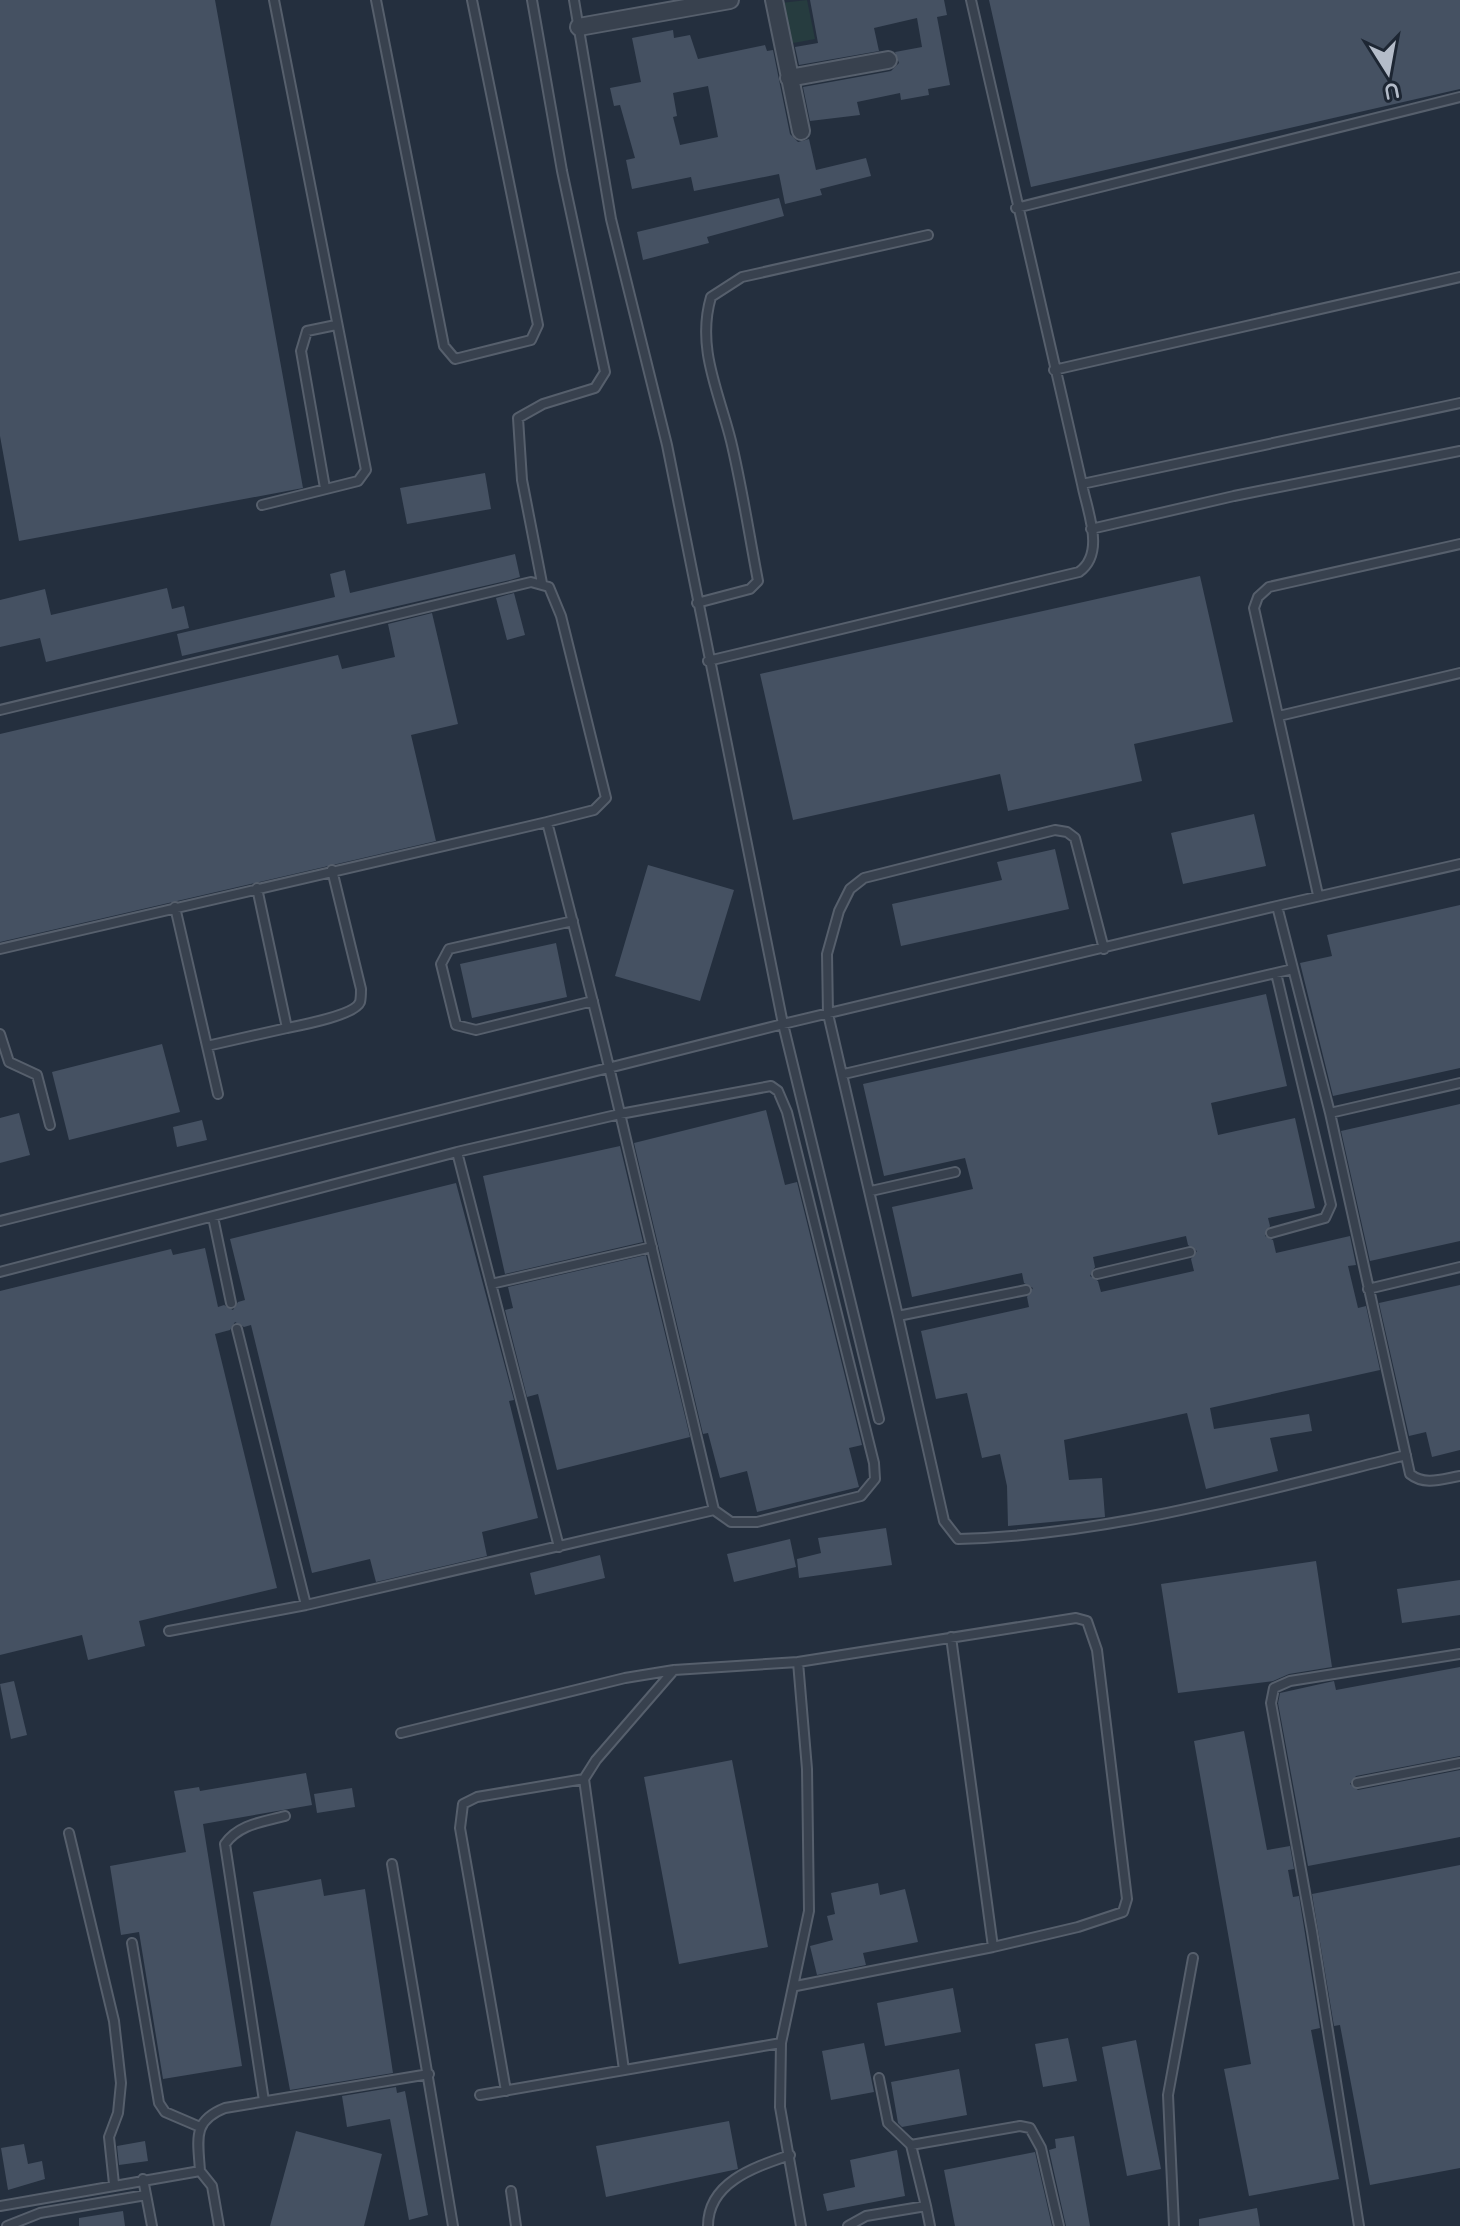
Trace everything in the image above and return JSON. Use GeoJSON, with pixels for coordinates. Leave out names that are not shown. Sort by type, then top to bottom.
{"type":"FeatureCollection","features":[{"type":"Feature","properties":{"kind":"street"},"geometry":{"type":"LineString","coordinates":[[579,27],[730,0]]}},
{"type":"Feature","properties":{"kind":"street"},"geometry":{"type":"LineString","coordinates":[[774,0],[801,131]]}},
{"type":"Feature","properties":{"kind":"street"},"geometry":{"type":"LineString","coordinates":[[789,78],[888,60]]}},
{"type":"Feature","properties":{"kind":"lane"},"geometry":{"type":"LineString","coordinates":[[262,505],[358,481],[366,470],[274,0]]}},
{"type":"Feature","properties":{"kind":"lane"},"geometry":{"type":"LineString","coordinates":[[376,0],[444,346],[455,359],[531,340],[538,325],[472,0]]}},
{"type":"Feature","properties":{"kind":"lane"},"geometry":{"type":"LineString","coordinates":[[0,949],[547,822],[594,810],[606,798],[561,616],[554,595],[542,583],[522,480],[518,418],[543,404],[595,388],[605,372],[562,171],[532,0]]}},
{"type":"Feature","properties":{"kind":"lane"},"geometry":{"type":"LineString","coordinates":[[574,0],[611,219],[667,445],[783,1024],[879,1419]]}},
{"type":"Feature","properties":{"kind":"lane"},"geometry":{"type":"LineString","coordinates":[[708,661],[1079,572],[1093,556],[1082,484],[1016,208],[971,0]]}},
{"type":"Feature","properties":{"kind":"lane"},"geometry":{"type":"LineString","coordinates":[[1016,208],[1460,97]]}},
{"type":"Feature","properties":{"kind":"lane"},"geometry":{"type":"LineString","coordinates":[[697,603],[750,589],[758,581],[731,441],[709,367],[704,321],[711,297],[742,277],[928,235]]}},
{"type":"Feature","properties":{"kind":"lane"},"geometry":{"type":"LineString","coordinates":[[1054,370],[1460,277]]}},
{"type":"Feature","properties":{"kind":"lane"},"geometry":{"type":"LineString","coordinates":[[325,488],[301,351],[307,331],[336,325]]}},
{"type":"Feature","properties":{"kind":"lane"},"geometry":{"type":"LineString","coordinates":[[1082,484],[1460,403]]}},
{"type":"Feature","properties":{"kind":"lane"},"geometry":{"type":"LineString","coordinates":[[1091,529],[1234,496],[1460,451]]}},
{"type":"Feature","properties":{"kind":"lane"},"geometry":{"type":"LineString","coordinates":[[1318,895],[1254,608],[1258,597],[1269,587],[1460,544]]}},
{"type":"Feature","properties":{"kind":"lane"},"geometry":{"type":"LineString","coordinates":[[0,710],[531,582],[542,583]]}},
{"type":"Feature","properties":{"kind":"lane"},"geometry":{"type":"LineString","coordinates":[[1279,716],[1460,673]]}},
{"type":"Feature","properties":{"kind":"lane"},"geometry":{"type":"LineString","coordinates":[[0,1272],[457,1152],[620,1114],[771,1086],[778,1091],[787,1112],[867,1433],[875,1479],[861,1496],[757,1522],[731,1522],[714,1510],[620,1114],[610,1068],[547,822]]}},
{"type":"Feature","properties":{"kind":"lane"},"geometry":{"type":"LineString","coordinates":[[1104,949],[1075,838],[1067,832],[1055,830],[892,868],[864,878],[850,889],[839,911],[827,954],[828,1014],[871,1191],[944,1521],[958,1539],[1013,1537],[1128,1520],[1236,1498],[1406,1455]]}},
{"type":"Feature","properties":{"kind":"lane"},"geometry":{"type":"LineString","coordinates":[[0,1221],[783,1024],[1318,895],[1460,864]]}},
{"type":"Feature","properties":{"kind":"lane"},"geometry":{"type":"LineString","coordinates":[[207,1046],[287,1028],[354,1009],[360,1003],[361,989],[332,870]]}},
{"type":"Feature","properties":{"kind":"lane"},"geometry":{"type":"LineString","coordinates":[[257,888],[287,1028]]}},
{"type":"Feature","properties":{"kind":"lane"},"geometry":{"type":"LineString","coordinates":[[1277,906],[1330,1113],[1410,1474],[1418,1480],[1460,1476]]}},
{"type":"Feature","properties":{"kind":"lane"},"geometry":{"type":"LineString","coordinates":[[175,907],[218,1094]]}},
{"type":"Feature","properties":{"kind":"lane"},"geometry":{"type":"LineString","coordinates":[[573,921],[449,949],[441,964],[456,1025],[476,1030],[593,1001]]}},
{"type":"Feature","properties":{"kind":"lane"},"geometry":{"type":"LineString","coordinates":[[844,1074],[1293,969]]}},
{"type":"Feature","properties":{"kind":"lane"},"geometry":{"type":"LineString","coordinates":[[1271,1233],[1325,1218],[1331,1205],[1276,973]]}},
{"type":"Feature","properties":{"kind":"lane"},"geometry":{"type":"LineString","coordinates":[[0,1034],[9,1062],[37,1075],[50,1125]]}},
{"type":"Feature","properties":{"kind":"lane"},"geometry":{"type":"LineString","coordinates":[[1330,1113],[1460,1083]]}},
{"type":"Feature","properties":{"kind":"lane"},"geometry":{"type":"LineString","coordinates":[[457,1152],[559,1547]]}},
{"type":"Feature","properties":{"kind":"lane"},"geometry":{"type":"LineString","coordinates":[[871,1191],[955,1172]]}},
{"type":"Feature","properties":{"kind":"lane"},"geometry":{"type":"LineString","coordinates":[[213,1217],[231,1303]]}},
{"type":"Feature","properties":{"kind":"lane"},"geometry":{"type":"LineString","coordinates":[[491,1284],[652,1247]]}},
{"type":"Feature","properties":{"kind":"lane"},"geometry":{"type":"LineString","coordinates":[[1097,1274],[1190,1252]]}},
{"type":"Feature","properties":{"kind":"lane"},"geometry":{"type":"LineString","coordinates":[[1368,1289],[1460,1267]]}},
{"type":"Feature","properties":{"kind":"lane"},"geometry":{"type":"LineString","coordinates":[[898,1316],[1026,1290]]}},
{"type":"Feature","properties":{"kind":"lane"},"geometry":{"type":"LineString","coordinates":[[237,1329],[306,1605]]}},
{"type":"Feature","properties":{"kind":"lane"},"geometry":{"type":"LineString","coordinates":[[169,1631],[306,1605],[714,1510]]}},
{"type":"Feature","properties":{"kind":"lane"},"geometry":{"type":"LineString","coordinates":[[401,1733],[625,1678],[674,1670],[798,1662],[1076,1618],[1087,1621],[1097,1650],[1127,1905],[1115,1917],[993,1947],[796,1986]]}},
{"type":"Feature","properties":{"kind":"lane"},"geometry":{"type":"LineString","coordinates":[[951,1637],[993,1947]]}},
{"type":"Feature","properties":{"kind":"lane"},"geometry":{"type":"LineString","coordinates":[[1359,2226],[1271,1703],[1274,1688],[1290,1681],[1460,1654]]}},
{"type":"Feature","properties":{"kind":"lane"},"geometry":{"type":"LineString","coordinates":[[798,1662],[807,1769],[809,1911],[796,1986],[781,2043],[780,2107],[801,2226]]}},
{"type":"Feature","properties":{"kind":"lane"},"geometry":{"type":"LineString","coordinates":[[624,2070],[584,1779],[596,1760],[674,1670]]}},
{"type":"Feature","properties":{"kind":"lane"},"geometry":{"type":"LineString","coordinates":[[1357,1783],[1460,1763]]}},
{"type":"Feature","properties":{"kind":"lane"},"geometry":{"type":"LineString","coordinates":[[506,2091],[460,1828],[463,1804],[477,1797],[584,1779]]}},
{"type":"Feature","properties":{"kind":"lane"},"geometry":{"type":"LineString","coordinates":[[264,2101],[225,1844],[233,1833],[245,1827],[285,1816]]}},
{"type":"Feature","properties":{"kind":"lane"},"geometry":{"type":"LineString","coordinates":[[69,1833],[114,2021],[121,2083],[118,2113],[109,2137],[114,2184]]}},
{"type":"Feature","properties":{"kind":"lane"},"geometry":{"type":"LineString","coordinates":[[392,1864],[453,2226]]}},
{"type":"Feature","properties":{"kind":"lane"},"geometry":{"type":"LineString","coordinates":[[132,1943],[159,2103],[165,2112],[200,2127]]}},
{"type":"Feature","properties":{"kind":"lane"},"geometry":{"type":"LineString","coordinates":[[1174,2226],[1168,2095],[1193,1958]]}},
{"type":"Feature","properties":{"kind":"lane"},"geometry":{"type":"LineString","coordinates":[[480,2095],[781,2043]]}},
{"type":"Feature","properties":{"kind":"lane"},"geometry":{"type":"LineString","coordinates":[[219,2226],[212,2186],[200,2171],[200,2127],[207,2115],[264,2101],[429,2074]]}},
{"type":"Feature","properties":{"kind":"lane"},"geometry":{"type":"LineString","coordinates":[[879,2078],[888,2123],[911,2145],[930,2226]]}},
{"type":"Feature","properties":{"kind":"lane"},"geometry":{"type":"LineString","coordinates":[[911,2145],[1020,2126],[1030,2128],[1041,2148],[1059,2226]]}},
{"type":"Feature","properties":{"kind":"lane"},"geometry":{"type":"LineString","coordinates":[[708,2226],[708,2213],[727,2185],[749,2169],[790,2155]]}},
{"type":"Feature","properties":{"kind":"lane"},"geometry":{"type":"LineString","coordinates":[[0,2206],[200,2171]]}},
{"type":"Feature","properties":{"kind":"lane"},"geometry":{"type":"LineString","coordinates":[[143,2179],[152,2226]]}},
{"type":"Feature","properties":{"kind":"lane"},"geometry":{"type":"LineString","coordinates":[[511,2191],[516,2226]]}},
{"type":"Feature","properties":{"kind":"lane"},"geometry":{"type":"LineString","coordinates":[[7,2226],[40,2213],[146,2195]]}},
{"type":"Feature","properties":{"kind":"lane"},"geometry":{"type":"LineString","coordinates":[[848,2226],[866,2216],[926,2206]]}},
{"type":"Feature","properties":{"kind":"green space"},"geometry":{"type":"Polygon","coordinates":[[[807,0],[815,39],[788,44],[781,3],[807,0]]]}},
{"type":"Feature","properties":{"kind":"building"},"geometry":{"type":"Polygon","coordinates":[[[0,0],[215,0],[303,488],[19,541],[0,436],[0,0]]]}},
{"type":"Feature","properties":{"kind":"building"},"geometry":{"type":"Polygon","coordinates":[[[810,0],[944,0],[947,15],[937,17],[950,85],[928,89],[929,95],[901,100],[900,93],[857,102],[860,115],[810,121],[803,87],[891,71],[899,63],[895,52],[922,47],[917,18],[874,28],[879,51],[799,65],[795,47],[818,43],[810,0]]]}},
{"type":"Feature","properties":{"kind":"building"},"geometry":{"type":"Polygon","coordinates":[[[989,0],[1460,0],[1460,89],[1031,187],[989,0]]]}},
{"type":"Feature","properties":{"kind":"building"},"geometry":{"type":"Polygon","coordinates":[[[673,30],[674,38],[690,35],[698,59],[765,45],[767,51],[773,50],[790,134],[798,142],[809,139],[816,170],[866,158],[871,176],[820,189],[822,195],[785,204],[779,174],[694,191],[691,177],[632,189],[626,160],[635,158],[620,105],[614,106],[610,88],[641,82],[632,38],[673,30]],[[708,86],[673,93],[677,116],[673,117],[680,145],[718,137],[708,86]]]}},
{"type":"Feature","properties":{"kind":"building"},"geometry":{"type":"Polygon","coordinates":[[[779,198],[784,216],[707,237],[709,243],[643,260],[637,232],[779,198]]]}},
{"type":"Feature","properties":{"kind":"building"},"geometry":{"type":"Polygon","coordinates":[[[485,473],[491,509],[407,524],[400,488],[485,473]]]}},
{"type":"Feature","properties":{"kind":"building"},"geometry":{"type":"Polygon","coordinates":[[[515,554],[520,577],[182,656],[177,634],[335,597],[330,574],[345,570],[350,593],[515,554]]]}},
{"type":"Feature","properties":{"kind":"building"},"geometry":{"type":"Polygon","coordinates":[[[1200,576],[1233,722],[1134,744],[1142,781],[1008,811],[1000,774],[793,820],[760,674],[1200,576]]]}},
{"type":"Feature","properties":{"kind":"building"},"geometry":{"type":"Polygon","coordinates":[[[167,588],[172,609],[184,606],[189,628],[46,662],[40,638],[0,647],[0,600],[45,589],[51,615],[167,588]]]}},
{"type":"Feature","properties":{"kind":"building"},"geometry":{"type":"Polygon","coordinates":[[[514,593],[525,635],[507,640],[496,598],[514,593]]]}},
{"type":"Feature","properties":{"kind":"building"},"geometry":{"type":"Polygon","coordinates":[[[432,613],[458,724],[411,735],[436,841],[0,942],[0,734],[338,655],[342,669],[395,657],[388,624],[432,613]]]}},
{"type":"Feature","properties":{"kind":"building"},"geometry":{"type":"Polygon","coordinates":[[[1254,814],[1266,866],[1183,884],[1171,833],[1254,814]]]}},
{"type":"Feature","properties":{"kind":"building"},"geometry":{"type":"Polygon","coordinates":[[[1055,849],[1069,909],[901,946],[892,904],[1002,880],[997,862],[1055,849]]]}},
{"type":"Feature","properties":{"kind":"building"},"geometry":{"type":"Polygon","coordinates":[[[648,865],[734,890],[700,1001],[615,976],[648,865]]]}},
{"type":"Feature","properties":{"kind":"building"},"geometry":{"type":"Polygon","coordinates":[[[1460,905],[1460,1068],[1333,1096],[1300,963],[1332,956],[1327,935],[1460,905]]]}},
{"type":"Feature","properties":{"kind":"building"},"geometry":{"type":"Polygon","coordinates":[[[556,943],[567,997],[472,1018],[460,964],[556,943]]]}},
{"type":"Feature","properties":{"kind":"building"},"geometry":{"type":"Polygon","coordinates":[[[1266,994],[1287,1086],[1211,1103],[1218,1135],[1295,1118],[1315,1208],[1268,1218],[1270,1226],[1265,1236],[1273,1240],[1276,1253],[1350,1236],[1356,1265],[1348,1266],[1358,1308],[1366,1306],[1380,1370],[1210,1408],[1214,1429],[1309,1414],[1312,1431],[1270,1438],[1278,1471],[1206,1489],[1187,1413],[1064,1440],[1069,1480],[1102,1478],[1105,1517],[1008,1526],[1007,1486],[1000,1454],[982,1458],[967,1393],[936,1399],[921,1331],[1029,1307],[1027,1297],[1033,1288],[1024,1283],[1022,1273],[912,1297],[892,1207],[973,1189],[965,1158],[884,1176],[863,1084],[1266,994]],[[1186,1236],[1093,1257],[1095,1267],[1090,1276],[1098,1281],[1101,1292],[1194,1271],[1191,1259],[1197,1251],[1188,1245],[1186,1236]]]}},
{"type":"Feature","properties":{"kind":"building"},"geometry":{"type":"Polygon","coordinates":[[[162,1044],[180,1112],[69,1140],[52,1072],[162,1044]]]}},
{"type":"Feature","properties":{"kind":"building"},"geometry":{"type":"Polygon","coordinates":[[[1460,1104],[1460,1241],[1370,1261],[1341,1131],[1460,1104]]]}},
{"type":"Feature","properties":{"kind":"building"},"geometry":{"type":"Polygon","coordinates":[[[766,1110],[785,1185],[797,1182],[862,1445],[849,1448],[859,1487],[757,1512],[747,1471],[720,1478],[708,1433],[703,1434],[634,1143],[766,1110]]]}},
{"type":"Feature","properties":{"kind":"building"},"geometry":{"type":"Polygon","coordinates":[[[19,1113],[30,1155],[0,1163],[0,1118],[19,1113]]]}},
{"type":"Feature","properties":{"kind":"building"},"geometry":{"type":"Polygon","coordinates":[[[202,1120],[207,1140],[177,1147],[173,1127],[202,1120]]]}},
{"type":"Feature","properties":{"kind":"building"},"geometry":{"type":"Polygon","coordinates":[[[620,1146],[643,1242],[505,1274],[483,1176],[620,1146]]]}},
{"type":"Feature","properties":{"kind":"building"},"geometry":{"type":"Polygon","coordinates":[[[456,1183],[514,1400],[509,1401],[538,1518],[482,1532],[487,1556],[376,1582],[370,1559],[312,1573],[251,1325],[244,1327],[235,1322],[230,1330],[215,1334],[277,1588],[139,1621],[145,1646],[88,1660],[82,1635],[0,1655],[0,1291],[171,1249],[173,1255],[205,1248],[218,1307],[224,1305],[233,1310],[238,1302],[245,1300],[230,1239],[456,1183]]]}},
{"type":"Feature","properties":{"kind":"building"},"geometry":{"type":"Polygon","coordinates":[[[646,1255],[690,1437],[557,1470],[538,1394],[527,1397],[505,1310],[513,1308],[508,1287],[646,1255]]]}},
{"type":"Feature","properties":{"kind":"building"},"geometry":{"type":"Polygon","coordinates":[[[1460,1285],[1460,1450],[1432,1457],[1426,1432],[1409,1436],[1379,1303],[1460,1285]]]}},
{"type":"Feature","properties":{"kind":"building"},"geometry":{"type":"Polygon","coordinates":[[[886,1528],[892,1565],[799,1578],[797,1559],[821,1553],[818,1538],[886,1528]]]}},
{"type":"Feature","properties":{"kind":"building"},"geometry":{"type":"Polygon","coordinates":[[[790,1539],[796,1567],[734,1582],[727,1554],[790,1539]]]}},
{"type":"Feature","properties":{"kind":"building"},"geometry":{"type":"Polygon","coordinates":[[[600,1555],[605,1578],[535,1595],[530,1573],[600,1555]]]}},
{"type":"Feature","properties":{"kind":"building"},"geometry":{"type":"Polygon","coordinates":[[[1316,1561],[1332,1667],[1289,1674],[1273,1681],[1178,1693],[1161,1584],[1316,1561]]]}},
{"type":"Feature","properties":{"kind":"building"},"geometry":{"type":"Polygon","coordinates":[[[1460,1580],[1460,1615],[1402,1623],[1397,1589],[1460,1580]]]}},
{"type":"Feature","properties":{"kind":"building"},"geometry":{"type":"Polygon","coordinates":[[[1460,1667],[1460,1756],[1356,1776],[1350,1784],[1358,1790],[1460,1770],[1460,1837],[1308,1866],[1278,1703],[1280,1693],[1334,1681],[1336,1690],[1460,1667]]]}},
{"type":"Feature","properties":{"kind":"building"},"geometry":{"type":"Polygon","coordinates":[[[14,1681],[27,1735],[11,1739],[0,1684],[14,1681]]]}},
{"type":"Feature","properties":{"kind":"building"},"geometry":{"type":"Polygon","coordinates":[[[1244,1731],[1267,1850],[1290,1846],[1294,1869],[1288,1870],[1293,1897],[1299,1896],[1320,2028],[1311,2030],[1339,2179],[1249,2196],[1224,2069],[1251,2064],[1194,1741],[1244,1731]]]}},
{"type":"Feature","properties":{"kind":"building"},"geometry":{"type":"Polygon","coordinates":[[[732,1760],[768,1947],[679,1964],[644,1777],[732,1760]]]}},
{"type":"Feature","properties":{"kind":"building"},"geometry":{"type":"Polygon","coordinates":[[[306,1773],[312,1805],[203,1824],[242,2066],[163,2079],[139,1932],[121,1935],[110,1866],[186,1852],[174,1791],[199,1787],[200,1791],[306,1773]]]}},
{"type":"Feature","properties":{"kind":"building"},"geometry":{"type":"Polygon","coordinates":[[[352,1788],[355,1807],[317,1813],[314,1794],[352,1788]]]}},
{"type":"Feature","properties":{"kind":"building"},"geometry":{"type":"Polygon","coordinates":[[[1460,1865],[1460,2168],[1370,2185],[1340,2025],[1334,2026],[1312,1894],[1460,1865]]]}},
{"type":"Feature","properties":{"kind":"building"},"geometry":{"type":"Polygon","coordinates":[[[321,1879],[324,1896],[365,1889],[393,2073],[290,2090],[253,1892],[321,1879]]]}},
{"type":"Feature","properties":{"kind":"building"},"geometry":{"type":"Polygon","coordinates":[[[878,1883],[880,1895],[905,1889],[918,1942],[863,1953],[866,1965],[817,1975],[810,1946],[833,1940],[827,1916],[835,1914],[831,1893],[878,1883]]]}},
{"type":"Feature","properties":{"kind":"building"},"geometry":{"type":"Polygon","coordinates":[[[953,1988],[961,2032],[885,2046],[877,2003],[953,1988]]]}},
{"type":"Feature","properties":{"kind":"building"},"geometry":{"type":"Polygon","coordinates":[[[1068,2038],[1077,2081],[1043,2087],[1035,2044],[1068,2038]]]}},
{"type":"Feature","properties":{"kind":"building"},"geometry":{"type":"Polygon","coordinates":[[[1136,2040],[1161,2169],[1127,2176],[1102,2047],[1136,2040]]]}},
{"type":"Feature","properties":{"kind":"building"},"geometry":{"type":"Polygon","coordinates":[[[864,2043],[874,2092],[831,2100],[822,2051],[864,2043]]]}},
{"type":"Feature","properties":{"kind":"building"},"geometry":{"type":"Polygon","coordinates":[[[959,2069],[967,2115],[902,2127],[898,2123],[891,2082],[959,2069]]]}},
{"type":"Feature","properties":{"kind":"building"},"geometry":{"type":"Polygon","coordinates":[[[396,2087],[397,2093],[405,2091],[428,2215],[409,2220],[390,2119],[347,2127],[342,2096],[396,2087]]]}},
{"type":"Feature","properties":{"kind":"building"},"geometry":{"type":"Polygon","coordinates":[[[729,2121],[738,2169],[606,2197],[596,2146],[729,2121]]]}},
{"type":"Feature","properties":{"kind":"building"},"geometry":{"type":"Polygon","coordinates":[[[296,2131],[382,2154],[364,2226],[270,2226],[296,2131]]]}},
{"type":"Feature","properties":{"kind":"building"},"geometry":{"type":"Polygon","coordinates":[[[1074,2136],[1090,2226],[1066,2226],[1049,2150],[1056,2148],[1055,2139],[1074,2136]]]}},
{"type":"Feature","properties":{"kind":"building"},"geometry":{"type":"Polygon","coordinates":[[[145,2141],[148,2161],[119,2165],[117,2146],[145,2141]]]}},
{"type":"Feature","properties":{"kind":"building"},"geometry":{"type":"Polygon","coordinates":[[[24,2144],[28,2164],[42,2161],[45,2179],[8,2190],[1,2148],[24,2144]]]}},
{"type":"Feature","properties":{"kind":"building"},"geometry":{"type":"Polygon","coordinates":[[[897,2150],[905,2196],[827,2211],[823,2194],[855,2187],[850,2160],[897,2150]]]}},
{"type":"Feature","properties":{"kind":"building"},"geometry":{"type":"Polygon","coordinates":[[[1035,2152],[1052,2226],[955,2226],[944,2170],[1035,2152]]]}},
{"type":"Feature","properties":{"kind":"building"},"geometry":{"type":"Polygon","coordinates":[[[1257,2208],[1260,2226],[1199,2226],[1199,2219],[1257,2208]]]}},
{"type":"Feature","properties":{"kind":"building"},"geometry":{"type":"Polygon","coordinates":[[[123,2211],[125,2226],[79,2226],[79,2218],[123,2211]]]}}]}
